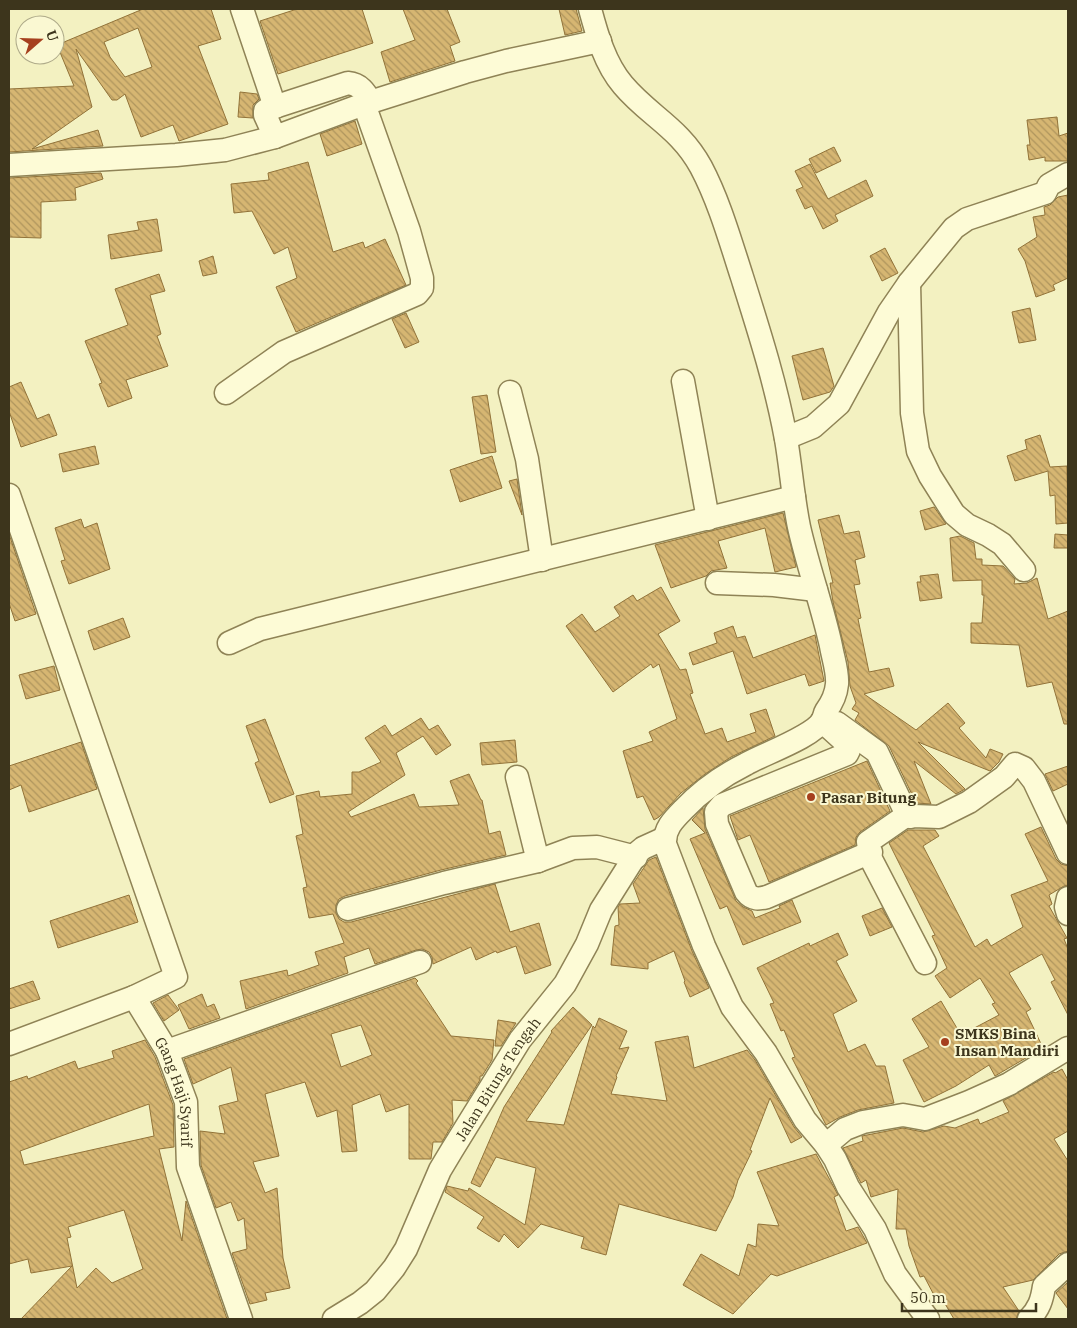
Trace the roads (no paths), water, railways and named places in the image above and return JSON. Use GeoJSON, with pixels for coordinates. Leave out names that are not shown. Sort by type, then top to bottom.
{"type":"FeatureCollection","features":[{"type":"Feature","properties":{"kind":"street"},"geometry":{"type":"LineString","coordinates":[[242,9],[275,107]]}},
{"type":"Feature","properties":{"kind":"street"},"geometry":{"type":"LineString","coordinates":[[590,9],[607,59],[622,84],[637,100],[679,136],[701,167],[718,205],[766,351],[786,438],[799,525],[826,626],[836,675],[835,696],[823,717],[800,738],[748,762],[708,787],[689,803],[668,828],[665,838],[667,850],[725,995],[739,1018],[766,1053],[805,1120],[835,1159],[854,1198],[874,1229],[895,1274],[928,1319]]}},
{"type":"Feature","properties":{"kind":"street"},"geometry":{"type":"LineString","coordinates":[[9,165],[225,150],[275,137],[367,103],[506,61],[600,41]]}},
{"type":"Feature","properties":{"kind":"street"},"geometry":{"type":"LineString","coordinates":[[226,393],[284,352],[417,294],[422,288],[422,278],[409,231],[363,89],[355,84],[348,84],[268,109],[265,115],[275,137]]}},
{"type":"Feature","properties":{"kind":"street"},"geometry":{"type":"LineString","coordinates":[[786,438],[813,427],[840,404],[889,312],[909,283],[954,228],[967,219],[1044,193],[1049,185],[1068,174]]}},
{"type":"Feature","properties":{"kind":"street"},"geometry":{"type":"LineString","coordinates":[[909,283],[912,413],[918,451],[930,476],[954,514],[967,525],[1002,544],[1024,570]]}},
{"type":"Feature","properties":{"kind":"street"},"geometry":{"type":"LineString","coordinates":[[683,381],[708,519]]}},
{"type":"Feature","properties":{"kind":"street"},"geometry":{"type":"LineString","coordinates":[[510,392],[527,459],[542,560]]}},
{"type":"Feature","properties":{"kind":"street"},"geometry":{"type":"LineString","coordinates":[[9,495],[176,977],[134,997],[9,1044]]}},
{"type":"Feature","properties":{"kind":"street"},"geometry":{"type":"LineString","coordinates":[[229,642],[260,629],[794,497]]}},
{"type":"Feature","properties":{"kind":"street"},"geometry":{"type":"LineString","coordinates":[[717,583],[774,585],[816,590]]}},
{"type":"Feature","properties":{"kind":"street"},"geometry":{"type":"LineString","coordinates":[[823,717],[877,752],[907,815],[910,817],[938,817],[980,794],[1004,777],[1015,764],[1024,768],[1034,781],[1068,854]]}},
{"type":"Feature","properties":{"kind":"street"},"geometry":{"type":"LineString","coordinates":[[823,717],[844,741],[848,750],[847,754],[722,805],[716,812],[717,824],[746,892],[756,899],[871,852]]}},
{"type":"Feature","properties":{"kind":"street"},"geometry":{"type":"LineString","coordinates":[[517,777],[538,861]]}},
{"type":"Feature","properties":{"kind":"street"},"geometry":{"type":"LineString","coordinates":[[907,815],[868,842],[871,859],[925,963]]}},
{"type":"Feature","properties":{"kind":"street","name":"Jalan Bitung Tengah"},"geometry":{"type":"LineString","coordinates":[[334,1319],[376,1291],[394,1268],[406,1248],[440,1170],[520,1040],[565,984],[587,944],[600,910],[643,848],[665,838]]}},
{"type":"Feature","properties":{"kind":"street"},"geometry":{"type":"LineString","coordinates":[[348,909],[444,882],[538,861],[573,848],[587,846],[604,848],[636,857]]}},
{"type":"Feature","properties":{"kind":"street"},"geometry":{"type":"LineString","coordinates":[[1068,898],[1066,907],[1068,914]]}},
{"type":"Feature","properties":{"kind":"street"},"geometry":{"type":"LineString","coordinates":[[167,1051],[420,962]]}},
{"type":"Feature","properties":{"kind":"street","name":"Gang Haji Syarif"},"geometry":{"type":"LineString","coordinates":[[134,997],[167,1051],[186,1102],[188,1167],[241,1319]]}},
{"type":"Feature","properties":{"kind":"street"},"geometry":{"type":"LineString","coordinates":[[826,1145],[845,1129],[863,1122],[903,1115],[924,1119],[969,1102],[1009,1084],[1068,1048]]}},
{"type":"Feature","properties":{"kind":"street"},"geometry":{"type":"LineString","coordinates":[[1029,1319],[1038,1309],[1044,1286],[1068,1264]]}},
{"type":"Feature","properties":{"kind":"place","name":"Pasar Bitung"},"geometry":{"type":"Point","coordinates":[811,797]}},
{"type":"Feature","properties":{"kind":"place","name":"SMKS Bina Insan Mandiri"},"geometry":{"type":"Point","coordinates":[945,1042]}}]}
